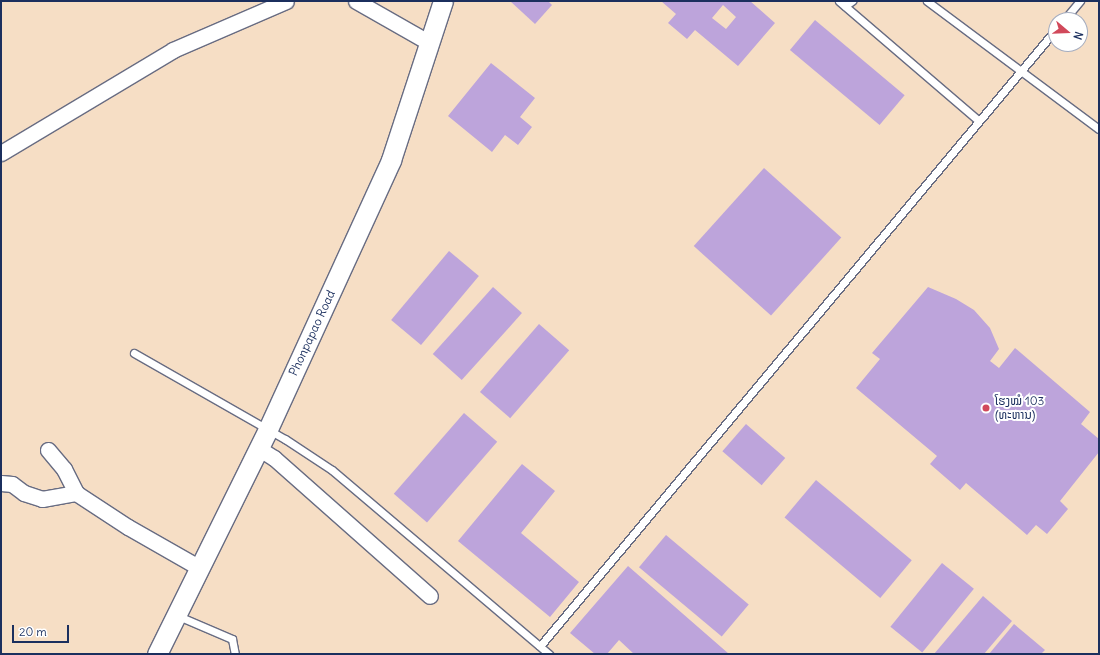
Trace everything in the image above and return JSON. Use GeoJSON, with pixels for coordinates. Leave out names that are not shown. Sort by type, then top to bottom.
{"type":"FeatureCollection","features":[{"type":"Feature","properties":{"kind":"street"},"geometry":{"type":"LineString","coordinates":[[1,153],[173,50],[286,1]]}},
{"type":"Feature","properties":{"kind":"street"},"geometry":{"type":"LineString","coordinates":[[356,1],[430,43]]}},
{"type":"Feature","properties":{"kind":"street","name":"Phonpapao Road"},"geometry":{"type":"LineString","coordinates":[[157,654],[268,429],[391,160],[443,1]]}},
{"type":"Feature","properties":{"kind":"street"},"geometry":{"type":"LineString","coordinates":[[258,448],[274,458],[430,596]]}},
{"type":"Feature","properties":{"kind":"street"},"geometry":{"type":"LineString","coordinates":[[48,450],[64,469],[76,493],[128,527],[200,568]]}},
{"type":"Feature","properties":{"kind":"street"},"geometry":{"type":"LineString","coordinates":[[1,483],[12,484],[24,493],[42,499],[76,493]]}},
{"type":"Feature","properties":{"kind":"lane"},"geometry":{"type":"LineString","coordinates":[[842,3],[852,1]]}},
{"type":"Feature","properties":{"kind":"lane"},"geometry":{"type":"LineString","coordinates":[[927,1],[1099,129]]}},
{"type":"Feature","properties":{"kind":"lane"},"geometry":{"type":"LineString","coordinates":[[1071,12],[1080,1]]}},
{"type":"Feature","properties":{"kind":"lane"},"geometry":{"type":"LineString","coordinates":[[842,3],[979,121]]}},
{"type":"Feature","properties":{"kind":"lane"},"geometry":{"type":"LineString","coordinates":[[540,646],[1048,38]]}},
{"type":"Feature","properties":{"kind":"lane"},"geometry":{"type":"LineString","coordinates":[[134,353],[268,429],[332,470],[549,654]]}},
{"type":"Feature","properties":{"kind":"lane"},"geometry":{"type":"LineString","coordinates":[[176,615],[232,639],[235,654]]}},
{"type":"Feature","properties":{"kind":"building"},"geometry":{"type":"Polygon","coordinates":[[[510,1],[548,1],[552,5],[535,24],[510,1]]]}},
{"type":"Feature","properties":{"kind":"building"},"geometry":{"type":"Polygon","coordinates":[[[661,1],[750,1],[775,23],[738,66],[695,30],[687,39],[668,23],[676,14],[661,1]],[[723,5],[712,18],[726,29],[736,17],[723,5]]]}},
{"type":"Feature","properties":{"kind":"building"},"geometry":{"type":"Polygon","coordinates":[[[815,20],[905,95],[880,125],[790,50],[815,20]]]}},
{"type":"Feature","properties":{"kind":"building"},"geometry":{"type":"Polygon","coordinates":[[[491,63],[535,98],[520,117],[532,127],[518,145],[505,135],[492,152],[448,116],[491,63]]]}},
{"type":"Feature","properties":{"kind":"building"},"geometry":{"type":"Polygon","coordinates":[[[764,168],[841,238],[771,316],[694,246],[764,168]]]}},
{"type":"Feature","properties":{"kind":"building"},"geometry":{"type":"Polygon","coordinates":[[[449,251],[479,276],[421,345],[391,320],[449,251]]]}},
{"type":"Feature","properties":{"kind":"building"},"geometry":{"type":"Polygon","coordinates":[[[493,287],[522,313],[462,380],[433,354],[493,287]]]}},
{"type":"Feature","properties":{"kind":"building"},"geometry":{"type":"Polygon","coordinates":[[[928,287],[956,299],[974,310],[990,328],[999,349],[990,361],[999,368],[1015,348],[1090,412],[1081,424],[1099,439],[1099,452],[1060,501],[1068,509],[1047,534],[1036,525],[1027,535],[966,483],[960,490],[930,464],[937,456],[856,388],[880,359],[872,353],[928,287]]]}},
{"type":"Feature","properties":{"kind":"building"},"geometry":{"type":"Polygon","coordinates":[[[539,324],[569,350],[510,418],[480,392],[539,324]]]}},
{"type":"Feature","properties":{"kind":"building"},"geometry":{"type":"Polygon","coordinates":[[[464,413],[497,442],[427,523],[394,494],[464,413]]]}},
{"type":"Feature","properties":{"kind":"building"},"geometry":{"type":"Polygon","coordinates":[[[746,424],[785,458],[762,485],[722,451],[746,424]]]}},
{"type":"Feature","properties":{"kind":"building"},"geometry":{"type":"Polygon","coordinates":[[[522,464],[555,491],[521,533],[579,582],[550,617],[458,541],[522,464]]]}},
{"type":"Feature","properties":{"kind":"building"},"geometry":{"type":"Polygon","coordinates":[[[816,480],[912,560],[880,598],[785,518],[816,480]]]}},
{"type":"Feature","properties":{"kind":"building"},"geometry":{"type":"Polygon","coordinates":[[[666,535],[749,604],[722,637],[639,567],[666,535]]]}},
{"type":"Feature","properties":{"kind":"building"},"geometry":{"type":"Polygon","coordinates":[[[942,563],[974,589],[922,653],[890,627],[942,563]]]}},
{"type":"Feature","properties":{"kind":"building"},"geometry":{"type":"Polygon","coordinates":[[[628,566],[729,654],[634,654],[619,640],[607,654],[595,654],[570,633],[628,566]]]}},
{"type":"Feature","properties":{"kind":"building"},"geometry":{"type":"Polygon","coordinates":[[[983,596],[1012,621],[984,654],[934,654],[983,596]]]}},
{"type":"Feature","properties":{"kind":"building"},"geometry":{"type":"Polygon","coordinates":[[[1014,624],[1045,650],[1041,654],[989,654],[1014,624]]]}},
{"type":"Feature","properties":{"kind":"place","name":"ໂຮງໝໍ 103 (ທະຫານ)"},"geometry":{"type":"Point","coordinates":[986,408]}}]}
